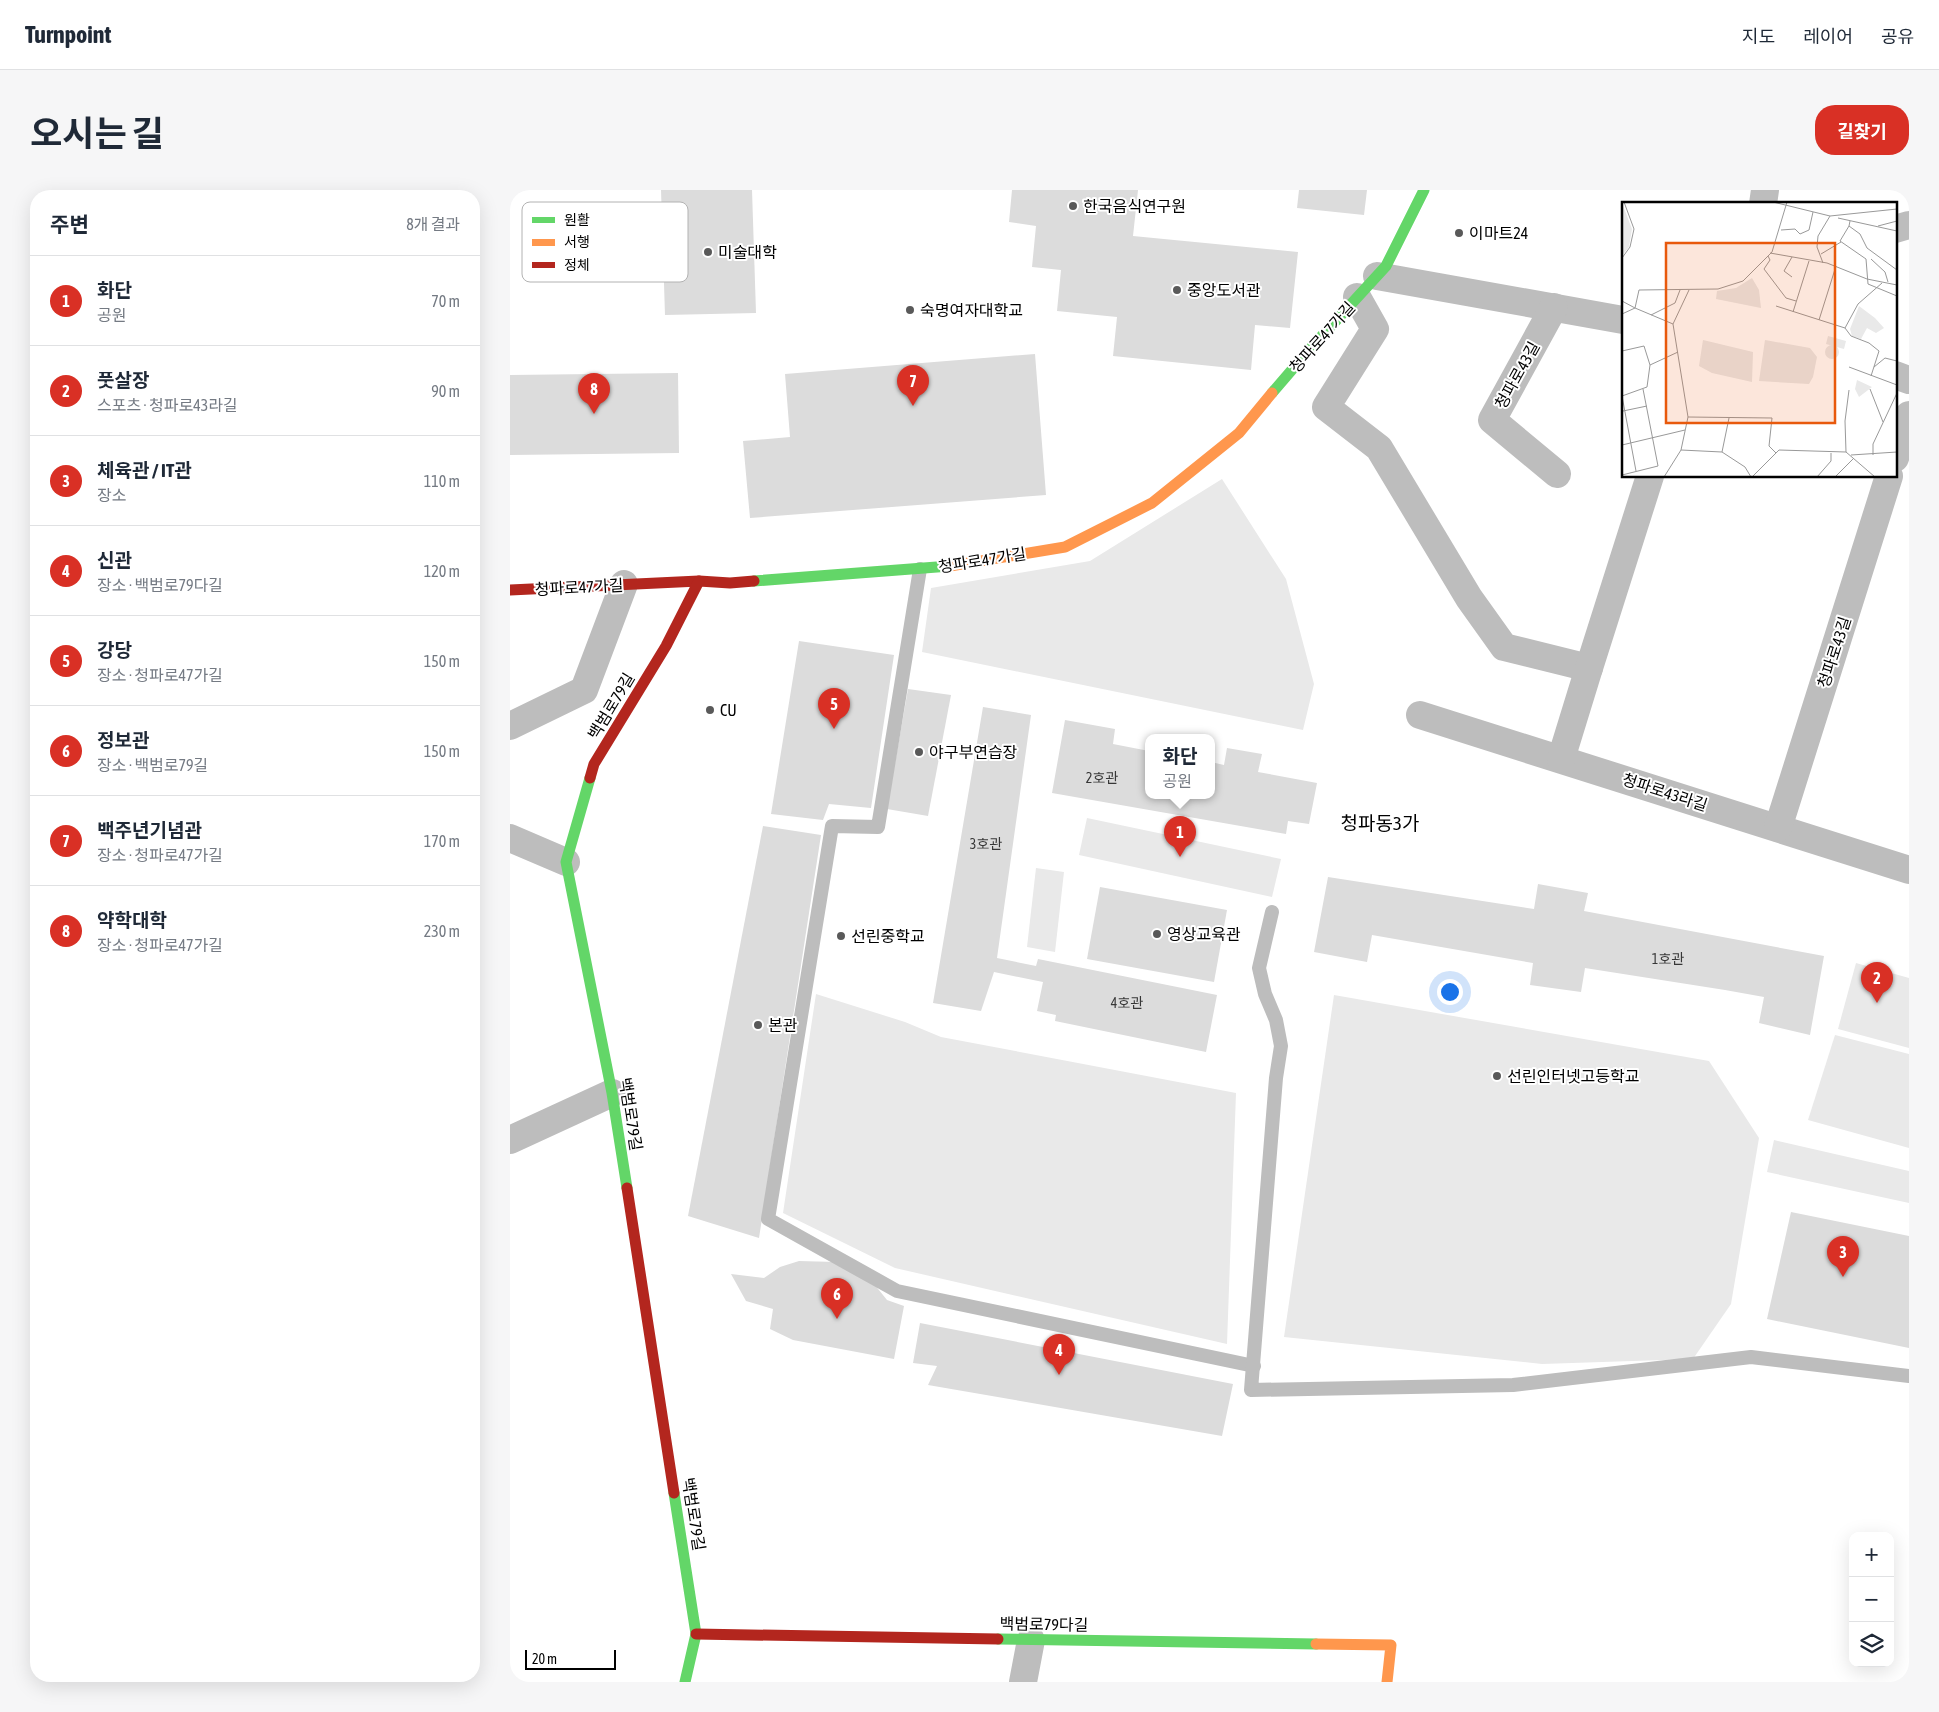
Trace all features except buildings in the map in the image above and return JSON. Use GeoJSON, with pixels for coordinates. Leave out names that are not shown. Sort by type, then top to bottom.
{"type":"FeatureCollection","features":[{"type":"Feature","properties":{"kind":"street","name":"청파로47가길"},"geometry":{"type":"LineString","coordinates":[[510,590],[699,581],[730,583],[920,570],[1065,547],[1152,503],[1239,433],[1309,350],[1386,266],[1424,190]]}},
{"type":"Feature","properties":{"kind":"street"},"geometry":{"type":"LineString","coordinates":[[1896,229],[1909,225]]}},
{"type":"Feature","properties":{"kind":"street"},"geometry":{"type":"LineString","coordinates":[[1377,276],[1622,320]]}},
{"type":"Feature","properties":{"kind":"street","name":"청파로47가길"},"geometry":{"type":"LineString","coordinates":[[1357,297],[1375,329],[1326,406],[1379,448],[1469,598],[1504,647],[1589,668]]}},
{"type":"Feature","properties":{"kind":"street","name":"청파로43길"},"geometry":{"type":"LineString","coordinates":[[1554,307],[1492,420],[1557,474]]}},
{"type":"Feature","properties":{"kind":"street"},"geometry":{"type":"LineString","coordinates":[[1896,375],[1909,380]]}},
{"type":"Feature","properties":{"kind":"street"},"geometry":{"type":"LineString","coordinates":[[1896,455],[1909,415]]}},
{"type":"Feature","properties":{"kind":"street"},"geometry":{"type":"LineString","coordinates":[[1561,759],[1649,478]]}},
{"type":"Feature","properties":{"kind":"street","name":"청파로43길"},"geometry":{"type":"LineString","coordinates":[[1778,828],[1888,478]]}},
{"type":"Feature","properties":{"kind":"street","name":"백범로79길"},"geometry":{"type":"LineString","coordinates":[[685,1682],[696,1634],[612,1092],[566,862],[594,764],[666,646],[699,581]]}},
{"type":"Feature","properties":{"kind":"street"},"geometry":{"type":"LineString","coordinates":[[510,726],[584,690],[624,584]]}},
{"type":"Feature","properties":{"kind":"street","name":"청파로43라길"},"geometry":{"type":"LineString","coordinates":[[1420,715],[1909,870]]}},
{"type":"Feature","properties":{"kind":"street"},"geometry":{"type":"LineString","coordinates":[[510,838],[566,862]]}},
{"type":"Feature","properties":{"kind":"street"},"geometry":{"type":"LineString","coordinates":[[510,1140],[612,1092]]}},
{"type":"Feature","properties":{"kind":"street","name":"백범로79다길"},"geometry":{"type":"LineString","coordinates":[[696,1634],[1391,1645],[1387,1682]]}},
{"type":"Feature","properties":{"kind":"street"},"geometry":{"type":"LineString","coordinates":[[1023,1682],[1031,1640]]}},
{"type":"Feature","properties":{"kind":"lane"},"geometry":{"type":"LineString","coordinates":[[920,570],[878,828],[832,826],[768,1219],[897,1291],[1254,1366]]}},
{"type":"Feature","properties":{"kind":"lane"},"geometry":{"type":"LineString","coordinates":[[1272,912],[1259,968],[1265,994],[1276,1020],[1281,1046],[1275,1088],[1251,1390],[1513,1385],[1751,1357],[1909,1376]]}},
{"type":"Feature","properties":{"kind":"shaded area"},"geometry":{"type":"Polygon","coordinates":[[[1222,479],[1286,579],[1314,684],[1303,730],[922,652],[931,588],[1090,561],[1222,479]]]}},
{"type":"Feature","properties":{"kind":"shaded area"},"geometry":{"type":"Polygon","coordinates":[[[1087,818],[1281,859],[1272,897],[1079,855],[1087,818]]]}},
{"type":"Feature","properties":{"kind":"shaded area"},"geometry":{"type":"Polygon","coordinates":[[[1036,868],[1064,872],[1055,952],[1027,947],[1036,868]]]}},
{"type":"Feature","properties":{"kind":"shaded area"},"geometry":{"type":"Polygon","coordinates":[[[1856,963],[1909,978],[1909,1048],[1838,1029],[1856,963]]]}},
{"type":"Feature","properties":{"kind":"shaded area"},"geometry":{"type":"Polygon","coordinates":[[[816,994],[905,1022],[941,1037],[1236,1093],[1227,1344],[895,1268],[783,1213],[816,994]]]}},
{"type":"Feature","properties":{"kind":"shaded area"},"geometry":{"type":"Polygon","coordinates":[[[1334,995],[1709,1061],[1759,1138],[1731,1304],[1693,1359],[1542,1364],[1284,1337],[1334,995]]]}},
{"type":"Feature","properties":{"kind":"shaded area"},"geometry":{"type":"Polygon","coordinates":[[[1835,1035],[1909,1054],[1909,1148],[1808,1120],[1835,1035]]]}},
{"type":"Feature","properties":{"kind":"shaded area"},"geometry":{"type":"Polygon","coordinates":[[[1774,1140],[1909,1171],[1909,1203],[1767,1172],[1774,1140]]]}},
{"type":"Feature","properties":{"kind":"traffic: fast"},"geometry":{"type":"LineString","coordinates":[[1272,393],[1386,266],[1424,190]]}},
{"type":"Feature","properties":{"kind":"traffic: fast"},"geometry":{"type":"LineString","coordinates":[[754,581],[950,566]]}},
{"type":"Feature","properties":{"kind":"traffic: fast"},"geometry":{"type":"LineString","coordinates":[[590,778],[566,862],[612,1093],[627,1188]]}},
{"type":"Feature","properties":{"kind":"traffic: fast"},"geometry":{"type":"LineString","coordinates":[[674,1493],[696,1634],[685,1682]]}},
{"type":"Feature","properties":{"kind":"traffic: fast"},"geometry":{"type":"LineString","coordinates":[[998,1639],[1316,1644]]}},
{"type":"Feature","properties":{"kind":"traffic: slow"},"geometry":{"type":"LineString","coordinates":[[950,566],[1065,547],[1152,503],[1239,433],[1272,393]]}},
{"type":"Feature","properties":{"kind":"traffic: slow"},"geometry":{"type":"LineString","coordinates":[[1316,1644],[1391,1645],[1387,1682]]}},
{"type":"Feature","properties":{"kind":"traffic: jam"},"geometry":{"type":"LineString","coordinates":[[510,590],[699,581],[730,583],[754,581]]}},
{"type":"Feature","properties":{"kind":"traffic: jam"},"geometry":{"type":"LineString","coordinates":[[590,778],[594,764],[666,646],[699,581]]}},
{"type":"Feature","properties":{"kind":"traffic: jam"},"geometry":{"type":"LineString","coordinates":[[627,1188],[674,1493]]}},
{"type":"Feature","properties":{"kind":"traffic: jam"},"geometry":{"type":"LineString","coordinates":[[696,1634],[998,1639]]}},
{"type":"Feature","properties":{"kind":"place","name":"한국음식연구원"},"geometry":{"type":"Point","coordinates":[1073,206]}},
{"type":"Feature","properties":{"kind":"place","name":"이마트24"},"geometry":{"type":"Point","coordinates":[1459,233]}},
{"type":"Feature","properties":{"kind":"place","name":"미술대학"},"geometry":{"type":"Point","coordinates":[708,252]}},
{"type":"Feature","properties":{"kind":"place","name":"중앙도서관"},"geometry":{"type":"Point","coordinates":[1177,290]}},
{"type":"Feature","properties":{"kind":"place","name":"숙명여자대학교"},"geometry":{"type":"Point","coordinates":[910,310]}},
{"type":"Feature","properties":{"kind":"place","name":"백주년기념관"},"geometry":{"type":"Point","coordinates":[913,406]}},
{"type":"Feature","properties":{"kind":"place","name":"약학대학"},"geometry":{"type":"Point","coordinates":[594,414]}},
{"type":"Feature","properties":{"kind":"place","name":"CU"},"geometry":{"type":"Point","coordinates":[710,710]}},
{"type":"Feature","properties":{"kind":"place","name":"강당"},"geometry":{"type":"Point","coordinates":[834,729]}},
{"type":"Feature","properties":{"kind":"place","name":"야구부연습장"},"geometry":{"type":"Point","coordinates":[919,752]}},
{"type":"Feature","properties":{"kind":"place","name":"화단"},"geometry":{"type":"Point","coordinates":[1180,857]}},
{"type":"Feature","properties":{"kind":"place","name":"영상교육관"},"geometry":{"type":"Point","coordinates":[1157,934]}},
{"type":"Feature","properties":{"kind":"place","name":"선린중학교"},"geometry":{"type":"Point","coordinates":[841,936]}},
{"type":"Feature","properties":{"kind":"place","name":"풋살장"},"geometry":{"type":"Point","coordinates":[1877,1003]}},
{"type":"Feature","properties":{"kind":"place","name":"본관"},"geometry":{"type":"Point","coordinates":[758,1025]}},
{"type":"Feature","properties":{"kind":"place","name":"선린인터넷고등학교"},"geometry":{"type":"Point","coordinates":[1497,1076]}},
{"type":"Feature","properties":{"kind":"place","name":"체육관 / IT관"},"geometry":{"type":"Point","coordinates":[1843,1277]}},
{"type":"Feature","properties":{"kind":"place","name":"정보관"},"geometry":{"type":"Point","coordinates":[837,1319]}},
{"type":"Feature","properties":{"kind":"place","name":"신관"},"geometry":{"type":"Point","coordinates":[1059,1375]}},
{"type":"Feature","properties":{"kind":"district","name":"청파동3가"},"geometry":{"type":"Point","coordinates":[1380,823]}}]}
